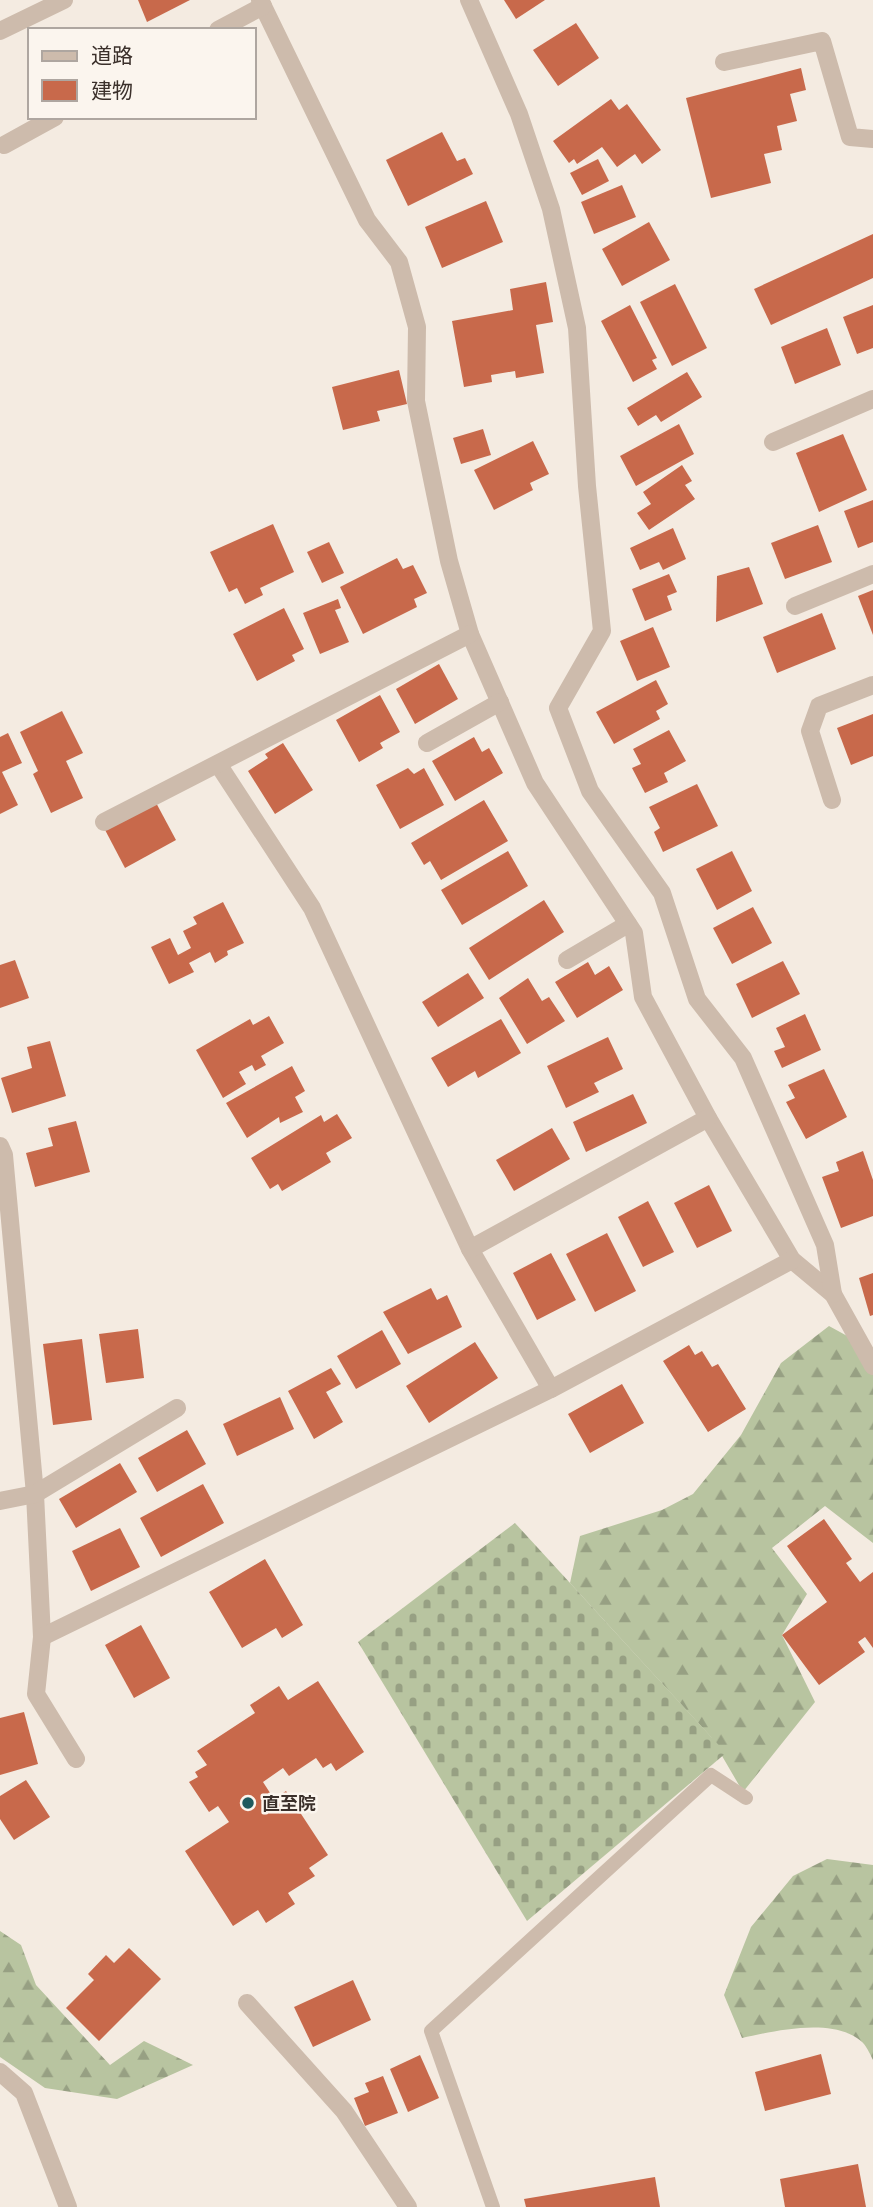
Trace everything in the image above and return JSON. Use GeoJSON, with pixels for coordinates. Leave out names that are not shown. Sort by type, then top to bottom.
{"type":"FeatureCollection","features":[{"type":"Feature","properties":{"kind":"street"},"geometry":{"type":"LineString","coordinates":[[0,31],[64,0]]}},
{"type":"Feature","properties":{"kind":"street"},"geometry":{"type":"LineString","coordinates":[[470,0],[519,114],[551,209],[577,328],[587,486],[602,632],[558,708],[590,791],[662,893],[697,999],[743,1058],[825,1245],[833,1294],[873,1367]]}},
{"type":"Feature","properties":{"kind":"street"},"geometry":{"type":"LineString","coordinates":[[221,28],[261,3],[367,220],[399,262],[417,327],[416,401],[449,561],[470,634],[535,783],[634,933],[643,997],[708,1118],[792,1260],[833,1294]]}},
{"type":"Feature","properties":{"kind":"street"},"geometry":{"type":"LineString","coordinates":[[724,62],[822,41],[850,137],[873,139]]}},
{"type":"Feature","properties":{"kind":"street"},"geometry":{"type":"LineString","coordinates":[[4,145],[51,119]]}},
{"type":"Feature","properties":{"kind":"street"},"geometry":{"type":"LineString","coordinates":[[774,442],[873,399]]}},
{"type":"Feature","properties":{"kind":"street"},"geometry":{"type":"LineString","coordinates":[[795,606],[873,574]]}},
{"type":"Feature","properties":{"kind":"street"},"geometry":{"type":"LineString","coordinates":[[104,822],[470,634]]}},
{"type":"Feature","properties":{"kind":"street"},"geometry":{"type":"LineString","coordinates":[[832,800],[810,731],[819,706],[873,685]]}},
{"type":"Feature","properties":{"kind":"street"},"geometry":{"type":"LineString","coordinates":[[427,743],[500,702]]}},
{"type":"Feature","properties":{"kind":"street"},"geometry":{"type":"LineString","coordinates":[[218,764],[312,908],[470,1249],[551,1389]]}},
{"type":"Feature","properties":{"kind":"street"},"geometry":{"type":"LineString","coordinates":[[567,960],[628,924]]}},
{"type":"Feature","properties":{"kind":"street"},"geometry":{"type":"LineString","coordinates":[[470,1249],[708,1118]]}},
{"type":"Feature","properties":{"kind":"street"},"geometry":{"type":"LineString","coordinates":[[0,1146],[5,1169],[35,1494],[42,1637],[36,1694],[76,1759]]}},
{"type":"Feature","properties":{"kind":"street"},"geometry":{"type":"LineString","coordinates":[[42,1637],[551,1389],[792,1260]]}},
{"type":"Feature","properties":{"kind":"street"},"geometry":{"type":"LineString","coordinates":[[0,1501],[35,1494],[177,1408]]}},
{"type":"Feature","properties":{"kind":"street"},"geometry":{"type":"LineString","coordinates":[[247,2003],[344,2111],[408,2207]]}},
{"type":"Feature","properties":{"kind":"street"},"geometry":{"type":"LineString","coordinates":[[0,2072],[24,2093],[68,2207]]}},
{"type":"Feature","properties":{"kind":"lane"},"geometry":{"type":"LineString","coordinates":[[494,2207],[431,2031],[711,1775],[746,1798]]}},
{"type":"Feature","properties":{"kind":"green space"},"geometry":{"type":"Polygon","coordinates":[[[829,1326],[860,1343],[873,1362],[873,1543],[825,1506],[772,1548],[807,1594],[782,1635],[815,1702],[743,1792],[711,1737],[570,1583],[580,1536],[662,1510],[693,1494],[741,1435],[781,1363],[829,1326]]]}},
{"type":"Feature","properties":{"kind":"green space"},"geometry":{"type":"Polygon","coordinates":[[[515,1523],[726,1753],[527,1921],[358,1642],[515,1523]]]}},
{"type":"Feature","properties":{"kind":"green space"},"geometry":{"type":"Polygon","coordinates":[[[827,1859],[873,1865],[873,2060],[861,2041],[835,2029],[803,2028],[742,2038],[724,1995],[751,1927],[793,1876],[827,1859]]]}},
{"type":"Feature","properties":{"kind":"green space"},"geometry":{"type":"Polygon","coordinates":[[[0,1931],[21,1945],[36,1985],[110,2065],[144,2041],[193,2065],[117,2099],[45,2088],[0,2057],[0,1931]]]}},
{"type":"Feature","properties":{"kind":"building"},"geometry":{"type":"Polygon","coordinates":[[[138,0],[190,0],[147,22],[138,0]]]}},
{"type":"Feature","properties":{"kind":"building"},"geometry":{"type":"Polygon","coordinates":[[[504,0],[545,0],[516,19],[504,0]]]}},
{"type":"Feature","properties":{"kind":"building"},"geometry":{"type":"Polygon","coordinates":[[[576,23],[599,58],[558,86],[533,50],[576,23]]]}},
{"type":"Feature","properties":{"kind":"building"},"geometry":{"type":"Polygon","coordinates":[[[801,68],[806,90],[790,94],[797,121],[777,126],[782,150],[764,154],[771,183],[711,198],[686,98],[801,68]]]}},
{"type":"Feature","properties":{"kind":"building"},"geometry":{"type":"Polygon","coordinates":[[[611,99],[619,110],[627,104],[661,150],[642,164],[635,154],[617,167],[602,147],[577,164],[574,159],[569,163],[553,141],[611,99]]]}},
{"type":"Feature","properties":{"kind":"building"},"geometry":{"type":"Polygon","coordinates":[[[442,132],[457,161],[465,158],[473,174],[408,206],[386,160],[442,132]]]}},
{"type":"Feature","properties":{"kind":"building"},"geometry":{"type":"Polygon","coordinates":[[[598,159],[609,181],[582,195],[570,173],[598,159]]]}},
{"type":"Feature","properties":{"kind":"building"},"geometry":{"type":"Polygon","coordinates":[[[622,185],[636,217],[594,234],[581,202],[622,185]]]}},
{"type":"Feature","properties":{"kind":"building"},"geometry":{"type":"Polygon","coordinates":[[[486,201],[503,242],[442,268],[425,227],[486,201]]]}},
{"type":"Feature","properties":{"kind":"building"},"geometry":{"type":"Polygon","coordinates":[[[649,222],[670,260],[622,286],[602,249],[649,222]]]}},
{"type":"Feature","properties":{"kind":"building"},"geometry":{"type":"Polygon","coordinates":[[[873,234],[873,278],[771,325],[754,289],[873,234]]]}},
{"type":"Feature","properties":{"kind":"building"},"geometry":{"type":"Polygon","coordinates":[[[546,282],[553,322],[536,325],[544,373],[516,378],[515,371],[491,375],[492,382],[464,387],[452,321],[513,310],[510,289],[546,282]]]}},
{"type":"Feature","properties":{"kind":"building"},"geometry":{"type":"Polygon","coordinates":[[[675,284],[707,348],[672,366],[640,302],[675,284]]]}},
{"type":"Feature","properties":{"kind":"building"},"geometry":{"type":"Polygon","coordinates":[[[630,305],[657,358],[652,360],[657,369],[633,382],[601,321],[630,305]]]}},
{"type":"Feature","properties":{"kind":"building"},"geometry":{"type":"Polygon","coordinates":[[[873,305],[873,348],[857,354],[843,317],[873,305]]]}},
{"type":"Feature","properties":{"kind":"building"},"geometry":{"type":"Polygon","coordinates":[[[827,328],[841,365],[795,384],[781,347],[827,328]]]}},
{"type":"Feature","properties":{"kind":"building"},"geometry":{"type":"Polygon","coordinates":[[[399,370],[407,404],[377,411],[380,421],[343,430],[332,387],[399,370]]]}},
{"type":"Feature","properties":{"kind":"building"},"geometry":{"type":"Polygon","coordinates":[[[687,372],[702,397],[661,422],[656,415],[638,426],[627,408],[687,372]]]}},
{"type":"Feature","properties":{"kind":"building"},"geometry":{"type":"Polygon","coordinates":[[[679,424],[694,454],[636,486],[620,456],[679,424]]]}},
{"type":"Feature","properties":{"kind":"building"},"geometry":{"type":"Polygon","coordinates":[[[483,429],[491,455],[461,464],[453,438],[483,429]]]}},
{"type":"Feature","properties":{"kind":"building"},"geometry":{"type":"Polygon","coordinates":[[[843,434],[867,490],[819,512],[796,453],[843,434]]]}},
{"type":"Feature","properties":{"kind":"building"},"geometry":{"type":"Polygon","coordinates":[[[533,441],[549,474],[530,483],[533,490],[494,510],[474,470],[533,441]]]}},
{"type":"Feature","properties":{"kind":"building"},"geometry":{"type":"Polygon","coordinates":[[[682,465],[692,481],[685,485],[695,499],[649,530],[637,513],[651,504],[643,492],[682,465]]]}},
{"type":"Feature","properties":{"kind":"building"},"geometry":{"type":"Polygon","coordinates":[[[873,500],[873,542],[858,548],[844,511],[873,500]]]}},
{"type":"Feature","properties":{"kind":"building"},"geometry":{"type":"Polygon","coordinates":[[[273,524],[294,572],[260,588],[263,595],[245,604],[237,588],[229,592],[210,552],[273,524]]]}},
{"type":"Feature","properties":{"kind":"building"},"geometry":{"type":"Polygon","coordinates":[[[818,525],[832,562],[785,579],[771,543],[818,525]]]}},
{"type":"Feature","properties":{"kind":"building"},"geometry":{"type":"Polygon","coordinates":[[[673,528],[686,559],[663,570],[659,562],[640,570],[630,548],[673,528]]]}},
{"type":"Feature","properties":{"kind":"building"},"geometry":{"type":"Polygon","coordinates":[[[329,542],[344,573],[322,583],[307,552],[329,542]]]}},
{"type":"Feature","properties":{"kind":"building"},"geometry":{"type":"Polygon","coordinates":[[[397,558],[403,569],[413,565],[427,593],[414,599],[417,607],[363,634],[340,587],[397,558]]]}},
{"type":"Feature","properties":{"kind":"building"},"geometry":{"type":"Polygon","coordinates":[[[749,567],[763,604],[716,622],[717,576],[749,567]]]}},
{"type":"Feature","properties":{"kind":"building"},"geometry":{"type":"Polygon","coordinates":[[[669,574],[677,592],[667,596],[672,610],[645,621],[632,589],[669,574]]]}},
{"type":"Feature","properties":{"kind":"building"},"geometry":{"type":"Polygon","coordinates":[[[873,590],[873,635],[858,596],[873,590]]]}},
{"type":"Feature","properties":{"kind":"building"},"geometry":{"type":"Polygon","coordinates":[[[338,599],[341,608],[335,610],[349,642],[320,654],[303,613],[338,599]]]}},
{"type":"Feature","properties":{"kind":"building"},"geometry":{"type":"Polygon","coordinates":[[[284,608],[304,649],[292,655],[295,661],[257,681],[233,634],[284,608]]]}},
{"type":"Feature","properties":{"kind":"building"},"geometry":{"type":"Polygon","coordinates":[[[822,613],[836,649],[777,673],[763,637],[822,613]]]}},
{"type":"Feature","properties":{"kind":"building"},"geometry":{"type":"Polygon","coordinates":[[[653,627],[670,667],[637,681],[620,641],[653,627]]]}},
{"type":"Feature","properties":{"kind":"building"},"geometry":{"type":"Polygon","coordinates":[[[439,664],[458,699],[415,724],[396,689],[439,664]]]}},
{"type":"Feature","properties":{"kind":"building"},"geometry":{"type":"Polygon","coordinates":[[[656,680],[668,704],[656,711],[660,719],[614,744],[596,712],[656,680]]]}},
{"type":"Feature","properties":{"kind":"building"},"geometry":{"type":"Polygon","coordinates":[[[380,695],[400,732],[380,743],[383,748],[359,762],[336,720],[380,695]]]}},
{"type":"Feature","properties":{"kind":"building"},"geometry":{"type":"Polygon","coordinates":[[[62,711],[83,753],[66,761],[83,798],[51,813],[33,774],[38,771],[20,732],[62,711]]]}},
{"type":"Feature","properties":{"kind":"building"},"geometry":{"type":"Polygon","coordinates":[[[873,714],[873,756],[851,765],[837,728],[873,714]]]}},
{"type":"Feature","properties":{"kind":"building"},"geometry":{"type":"Polygon","coordinates":[[[669,730],[686,761],[664,773],[668,782],[645,793],[632,768],[641,764],[633,749],[669,730]]]}},
{"type":"Feature","properties":{"kind":"building"},"geometry":{"type":"Polygon","coordinates":[[[8,733],[22,763],[2,772],[18,805],[0,814],[0,737],[8,733]]]}},
{"type":"Feature","properties":{"kind":"building"},"geometry":{"type":"Polygon","coordinates":[[[474,737],[482,752],[489,748],[503,773],[455,801],[432,761],[474,737]]]}},
{"type":"Feature","properties":{"kind":"building"},"geometry":{"type":"Polygon","coordinates":[[[283,743],[313,790],[275,814],[248,771],[268,758],[265,754],[283,743]]]}},
{"type":"Feature","properties":{"kind":"building"},"geometry":{"type":"Polygon","coordinates":[[[408,768],[414,774],[424,768],[444,805],[400,829],[376,785],[408,768]]]}},
{"type":"Feature","properties":{"kind":"building"},"geometry":{"type":"Polygon","coordinates":[[[697,784],[718,826],[663,852],[654,832],[660,828],[649,807],[697,784]]]}},
{"type":"Feature","properties":{"kind":"building"},"geometry":{"type":"Polygon","coordinates":[[[154,799],[176,840],[125,868],[103,826],[154,799]]]}},
{"type":"Feature","properties":{"kind":"building"},"geometry":{"type":"Polygon","coordinates":[[[484,800],[508,841],[441,880],[430,861],[424,865],[411,843],[484,800]]]}},
{"type":"Feature","properties":{"kind":"building"},"geometry":{"type":"Polygon","coordinates":[[[508,851],[528,886],[462,925],[441,890],[508,851]]]}},
{"type":"Feature","properties":{"kind":"building"},"geometry":{"type":"Polygon","coordinates":[[[732,851],[752,891],[717,910],[696,869],[732,851]]]}},
{"type":"Feature","properties":{"kind":"building"},"geometry":{"type":"Polygon","coordinates":[[[544,900],[564,932],[489,980],[469,948],[544,900]]]}},
{"type":"Feature","properties":{"kind":"building"},"geometry":{"type":"Polygon","coordinates":[[[223,902],[244,943],[227,951],[228,955],[215,963],[210,952],[189,963],[194,972],[169,984],[151,947],[170,938],[178,955],[191,948],[183,931],[197,924],[193,917],[223,902]]]}},
{"type":"Feature","properties":{"kind":"building"},"geometry":{"type":"Polygon","coordinates":[[[753,907],[772,943],[732,964],[713,928],[753,907]]]}},
{"type":"Feature","properties":{"kind":"building"},"geometry":{"type":"Polygon","coordinates":[[[15,960],[29,998],[0,1008],[0,965],[15,960]]]}},
{"type":"Feature","properties":{"kind":"building"},"geometry":{"type":"Polygon","coordinates":[[[783,961],[800,994],[752,1018],[736,984],[783,961]]]}},
{"type":"Feature","properties":{"kind":"building"},"geometry":{"type":"Polygon","coordinates":[[[588,962],[595,975],[609,966],[623,990],[577,1018],[555,982],[588,962]]]}},
{"type":"Feature","properties":{"kind":"building"},"geometry":{"type":"Polygon","coordinates":[[[468,973],[484,998],[438,1027],[422,1002],[468,973]]]}},
{"type":"Feature","properties":{"kind":"building"},"geometry":{"type":"Polygon","coordinates":[[[528,978],[542,1001],[549,997],[565,1021],[527,1044],[499,998],[528,978]]]}},
{"type":"Feature","properties":{"kind":"building"},"geometry":{"type":"Polygon","coordinates":[[[805,1014],[821,1050],[782,1068],[774,1051],[785,1047],[776,1028],[805,1014]]]}},
{"type":"Feature","properties":{"kind":"building"},"geometry":{"type":"Polygon","coordinates":[[[269,1016],[284,1043],[261,1056],[266,1065],[255,1071],[252,1065],[239,1072],[246,1084],[223,1098],[196,1050],[250,1019],[253,1025],[269,1016]]]}},
{"type":"Feature","properties":{"kind":"building"},"geometry":{"type":"Polygon","coordinates":[[[501,1019],[521,1053],[478,1078],[475,1071],[448,1087],[431,1058],[501,1019]]]}},
{"type":"Feature","properties":{"kind":"building"},"geometry":{"type":"Polygon","coordinates":[[[608,1037],[623,1069],[594,1083],[599,1092],[566,1108],[547,1066],[608,1037]]]}},
{"type":"Feature","properties":{"kind":"building"},"geometry":{"type":"Polygon","coordinates":[[[50,1041],[66,1096],[12,1113],[1,1078],[32,1068],[27,1047],[50,1041]]]}},
{"type":"Feature","properties":{"kind":"building"},"geometry":{"type":"Polygon","coordinates":[[[292,1066],[305,1091],[295,1097],[303,1112],[280,1123],[279,1117],[247,1138],[226,1103],[292,1066]]]}},
{"type":"Feature","properties":{"kind":"building"},"geometry":{"type":"Polygon","coordinates":[[[824,1069],[847,1117],[806,1139],[786,1102],[795,1098],[788,1085],[824,1069]]]}},
{"type":"Feature","properties":{"kind":"building"},"geometry":{"type":"Polygon","coordinates":[[[633,1094],[647,1123],[586,1152],[573,1122],[633,1094]]]}},
{"type":"Feature","properties":{"kind":"building"},"geometry":{"type":"Polygon","coordinates":[[[337,1114],[352,1138],[326,1153],[331,1162],[282,1191],[278,1184],[270,1189],[251,1158],[321,1115],[324,1122],[337,1114]]]}},
{"type":"Feature","properties":{"kind":"building"},"geometry":{"type":"Polygon","coordinates":[[[76,1121],[90,1172],[35,1187],[26,1153],[53,1146],[48,1128],[76,1121]]]}},
{"type":"Feature","properties":{"kind":"building"},"geometry":{"type":"Polygon","coordinates":[[[552,1128],[570,1159],[514,1191],[496,1160],[552,1128]]]}},
{"type":"Feature","properties":{"kind":"building"},"geometry":{"type":"Polygon","coordinates":[[[863,1151],[873,1180],[873,1216],[841,1228],[822,1177],[839,1171],[836,1162],[863,1151]]]}},
{"type":"Feature","properties":{"kind":"building"},"geometry":{"type":"Polygon","coordinates":[[[709,1185],[732,1231],[697,1248],[674,1203],[709,1185]]]}},
{"type":"Feature","properties":{"kind":"building"},"geometry":{"type":"Polygon","coordinates":[[[648,1201],[674,1252],[643,1267],[618,1217],[648,1201]]]}},
{"type":"Feature","properties":{"kind":"building"},"geometry":{"type":"Polygon","coordinates":[[[607,1233],[636,1291],[595,1312],[566,1254],[607,1233]]]}},
{"type":"Feature","properties":{"kind":"building"},"geometry":{"type":"Polygon","coordinates":[[[551,1253],[576,1300],[537,1320],[513,1273],[551,1253]]]}},
{"type":"Feature","properties":{"kind":"building"},"geometry":{"type":"Polygon","coordinates":[[[873,1273],[873,1315],[870,1316],[859,1278],[873,1273]]]}},
{"type":"Feature","properties":{"kind":"building"},"geometry":{"type":"Polygon","coordinates":[[[431,1288],[437,1300],[447,1295],[462,1327],[408,1354],[383,1312],[431,1288]]]}},
{"type":"Feature","properties":{"kind":"building"},"geometry":{"type":"Polygon","coordinates":[[[138,1329],[144,1378],[106,1383],[99,1334],[138,1329]]]}},
{"type":"Feature","properties":{"kind":"building"},"geometry":{"type":"Polygon","coordinates":[[[382,1330],[401,1364],[356,1389],[337,1356],[382,1330]]]}},
{"type":"Feature","properties":{"kind":"building"},"geometry":{"type":"Polygon","coordinates":[[[82,1339],[92,1420],[53,1425],[43,1344],[82,1339]]]}},
{"type":"Feature","properties":{"kind":"building"},"geometry":{"type":"Polygon","coordinates":[[[475,1342],[498,1378],[429,1423],[406,1386],[475,1342]]]}},
{"type":"Feature","properties":{"kind":"building"},"geometry":{"type":"Polygon","coordinates":[[[689,1345],[695,1355],[702,1351],[712,1367],[718,1364],[746,1409],[708,1432],[663,1361],[689,1345]]]}},
{"type":"Feature","properties":{"kind":"building"},"geometry":{"type":"Polygon","coordinates":[[[331,1368],[341,1384],[326,1392],[343,1422],[314,1439],[288,1391],[331,1368]]]}},
{"type":"Feature","properties":{"kind":"building"},"geometry":{"type":"Polygon","coordinates":[[[622,1384],[644,1423],[590,1453],[568,1414],[622,1384]]]}},
{"type":"Feature","properties":{"kind":"building"},"geometry":{"type":"Polygon","coordinates":[[[280,1397],[294,1429],[237,1456],[223,1424],[280,1397]]]}},
{"type":"Feature","properties":{"kind":"building"},"geometry":{"type":"Polygon","coordinates":[[[187,1430],[206,1464],[157,1492],[138,1458],[187,1430]]]}},
{"type":"Feature","properties":{"kind":"building"},"geometry":{"type":"Polygon","coordinates":[[[120,1463],[137,1492],[76,1528],[59,1499],[120,1463]]]}},
{"type":"Feature","properties":{"kind":"building"},"geometry":{"type":"Polygon","coordinates":[[[203,1484],[224,1523],[161,1557],[140,1518],[203,1484]]]}},
{"type":"Feature","properties":{"kind":"building"},"geometry":{"type":"Polygon","coordinates":[[[824,1519],[852,1559],[846,1563],[860,1582],[873,1572],[873,1648],[865,1637],[858,1642],[865,1652],[819,1685],[782,1635],[827,1602],[787,1546],[824,1519]]]}},
{"type":"Feature","properties":{"kind":"building"},"geometry":{"type":"Polygon","coordinates":[[[120,1528],[140,1567],[91,1591],[72,1551],[120,1528]]]}},
{"type":"Feature","properties":{"kind":"building"},"geometry":{"type":"Polygon","coordinates":[[[265,1559],[303,1625],[282,1638],[276,1628],[242,1648],[209,1592],[265,1559]]]}},
{"type":"Feature","properties":{"kind":"building"},"geometry":{"type":"Polygon","coordinates":[[[141,1625],[170,1678],[134,1698],[105,1645],[141,1625]]]}},
{"type":"Feature","properties":{"kind":"building","name":"直至院"},"geometry":{"type":"Polygon","coordinates":[[[318,1681],[364,1752],[336,1771],[331,1763],[323,1768],[316,1758],[289,1776],[283,1768],[263,1782],[274,1799],[286,1791],[328,1855],[309,1868],[315,1876],[288,1893],[295,1904],[266,1923],[258,1910],[233,1926],[185,1851],[229,1822],[218,1806],[209,1812],[189,1782],[198,1777],[195,1772],[207,1765],[197,1751],[255,1713],[250,1705],[279,1686],[288,1700],[318,1681]]]}},
{"type":"Feature","properties":{"kind":"building"},"geometry":{"type":"Polygon","coordinates":[[[24,1712],[38,1764],[0,1775],[0,1718],[24,1712]]]}},
{"type":"Feature","properties":{"kind":"building"},"geometry":{"type":"Polygon","coordinates":[[[26,1780],[50,1817],[14,1840],[0,1819],[0,1796],[26,1780]]]}},
{"type":"Feature","properties":{"kind":"building"},"geometry":{"type":"Polygon","coordinates":[[[129,1948],[161,1979],[99,2041],[66,2008],[94,1980],[88,1974],[106,1955],[114,1963],[129,1948]]]}},
{"type":"Feature","properties":{"kind":"building"},"geometry":{"type":"Polygon","coordinates":[[[353,1980],[371,2020],[313,2047],[294,2007],[353,1980]]]}},
{"type":"Feature","properties":{"kind":"building"},"geometry":{"type":"Polygon","coordinates":[[[821,2054],[831,2094],[765,2111],[755,2072],[821,2054]]]}},
{"type":"Feature","properties":{"kind":"building"},"geometry":{"type":"Polygon","coordinates":[[[420,2055],[439,2098],[408,2112],[390,2069],[420,2055]]]}},
{"type":"Feature","properties":{"kind":"building"},"geometry":{"type":"Polygon","coordinates":[[[383,2076],[398,2113],[365,2126],[354,2098],[369,2092],[365,2083],[383,2076]]]}},
{"type":"Feature","properties":{"kind":"building"},"geometry":{"type":"Polygon","coordinates":[[[858,2164],[866,2207],[785,2207],[780,2179],[858,2164]]]}},
{"type":"Feature","properties":{"kind":"building"},"geometry":{"type":"Polygon","coordinates":[[[655,2177],[660,2207],[526,2207],[524,2199],[655,2177]]]}},
{"type":"Feature","properties":{"kind":"place","name":"直至院"},"geometry":{"type":"Point","coordinates":[248,1803]}}]}
